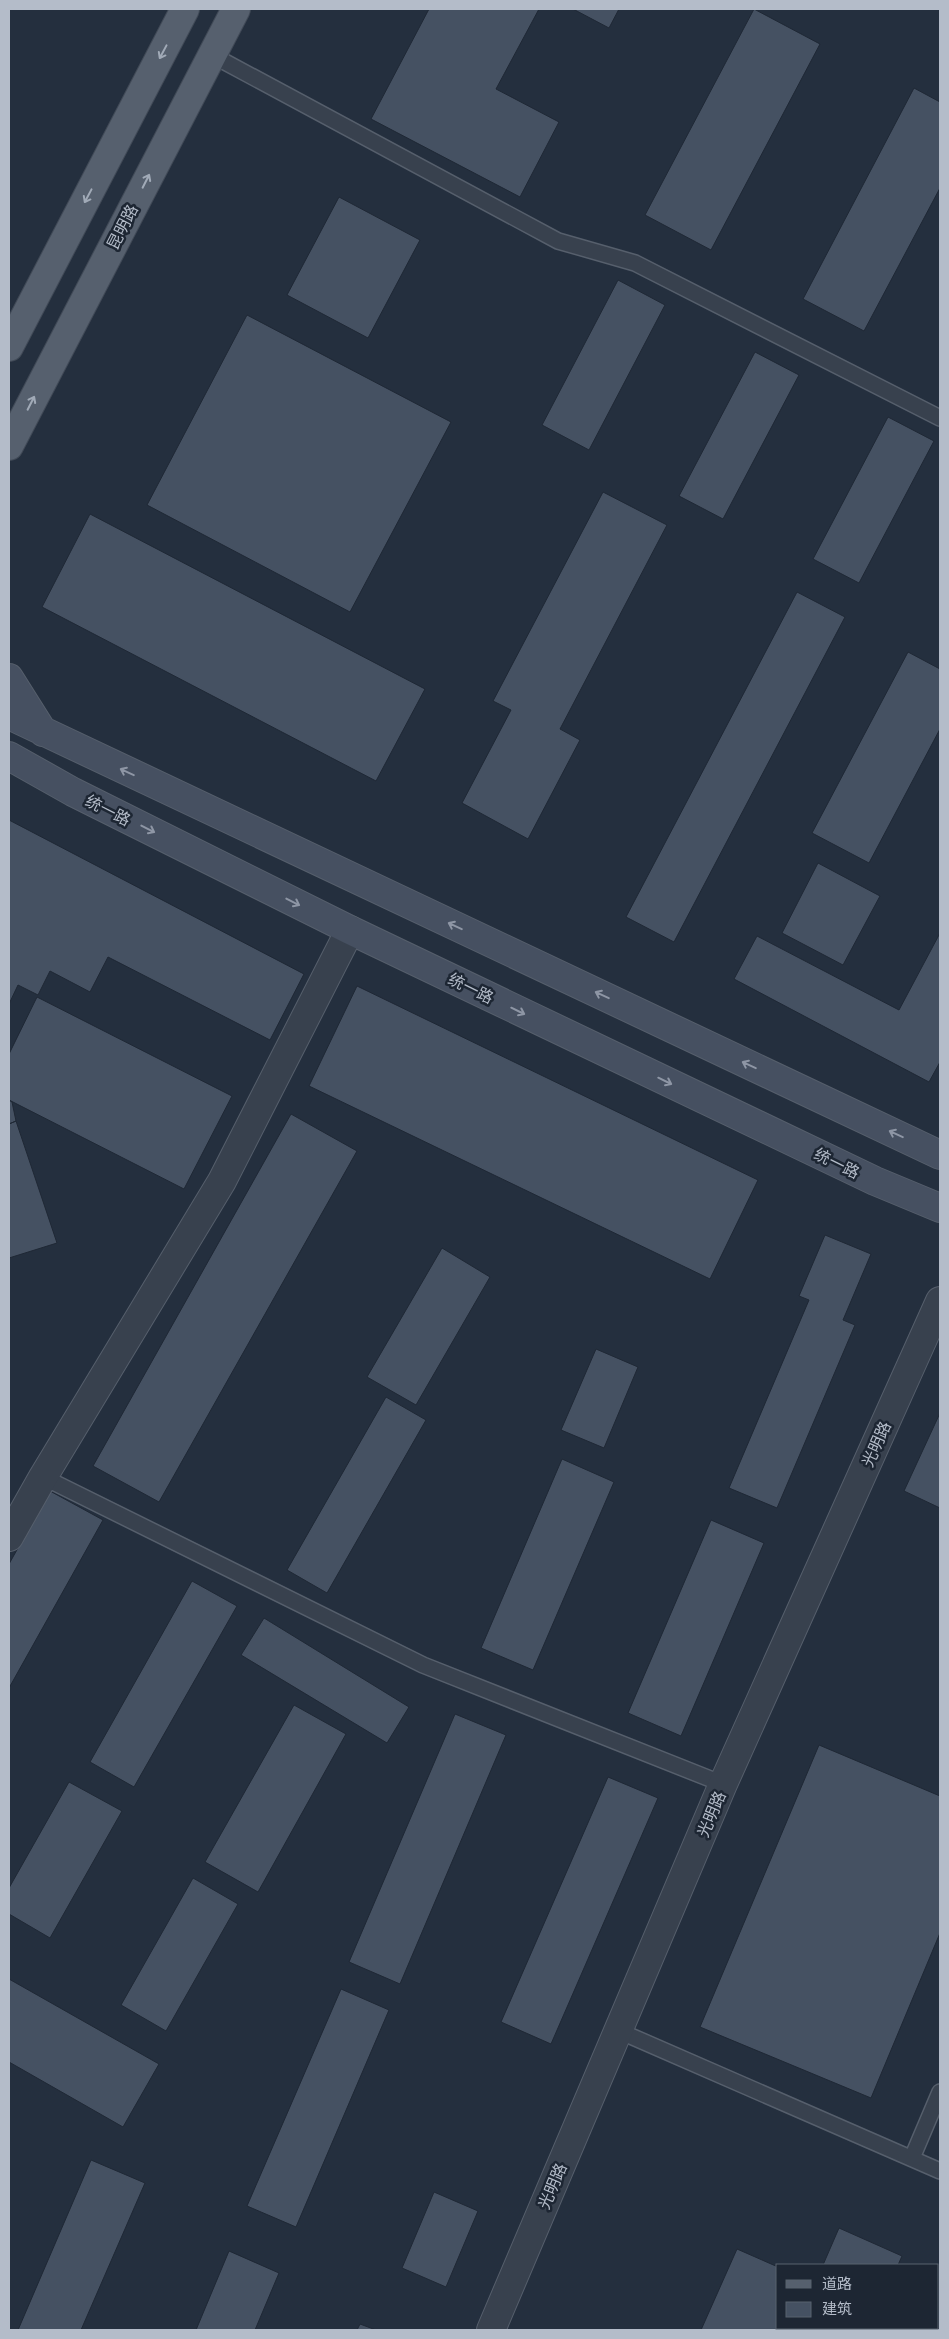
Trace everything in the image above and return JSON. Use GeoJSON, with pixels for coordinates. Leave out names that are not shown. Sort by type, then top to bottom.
{"type":"FeatureCollection","features":[{"type":"Feature","properties":{"kind":"main road"},"geometry":{"type":"LineString","coordinates":[[9,347],[185,9]]}},
{"type":"Feature","properties":{"kind":"main road","name":"昆明路"},"geometry":{"type":"LineString","coordinates":[[9,446],[236,9]]}},
{"type":"Feature","properties":{"kind":"main road"},"geometry":{"type":"LineString","coordinates":[[9,678],[43,732]]}},
{"type":"Feature","properties":{"kind":"main road"},"geometry":{"type":"LineString","coordinates":[[9,714],[43,732],[940,1155]]}},
{"type":"Feature","properties":{"kind":"main road","name":"统一路"},"geometry":{"type":"LineString","coordinates":[[9,756],[42,772],[73,792],[350,930],[875,1181],[940,1208]]}},
{"type":"Feature","properties":{"kind":"main road"},"geometry":{"type":"LineString","coordinates":[[9,776],[73,792]]}},
{"type":"Feature","properties":{"kind":"street"},"geometry":{"type":"LineString","coordinates":[[9,1537],[43,1476],[222,1180],[350,930]]}},
{"type":"Feature","properties":{"kind":"street","name":"光明路"},"geometry":{"type":"LineString","coordinates":[[491,2330],[723,1784],[940,1301]]}},
{"type":"Feature","properties":{"kind":"lane"},"geometry":{"type":"LineString","coordinates":[[212,54],[558,241],[636,263],[940,418]]}},
{"type":"Feature","properties":{"kind":"lane"},"geometry":{"type":"LineString","coordinates":[[43,1476],[423,1665],[723,1784]]}},
{"type":"Feature","properties":{"kind":"lane"},"geometry":{"type":"LineString","coordinates":[[619,2031],[940,2170]]}},
{"type":"Feature","properties":{"kind":"lane"},"geometry":{"type":"LineString","coordinates":[[912,2158],[940,2092]]}},
{"type":"Feature","properties":{"kind":"building"},"geometry":{"type":"Polygon","coordinates":[[[429,9],[539,9],[496,89],[559,122],[520,197],[371,119],[429,9]]]}},
{"type":"Feature","properties":{"kind":"building"},"geometry":{"type":"Polygon","coordinates":[[[573,9],[619,9],[609,28],[573,9]]]}},
{"type":"Feature","properties":{"kind":"building"},"geometry":{"type":"Polygon","coordinates":[[[754,9],[820,44],[711,250],[645,215],[754,9]]]}},
{"type":"Feature","properties":{"kind":"building"},"geometry":{"type":"Polygon","coordinates":[[[914,88],[940,102],[940,188],[864,331],[803,299],[914,88]]]}},
{"type":"Feature","properties":{"kind":"building"},"geometry":{"type":"Polygon","coordinates":[[[339,197],[420,240],[368,338],[287,295],[339,197]]]}},
{"type":"Feature","properties":{"kind":"building"},"geometry":{"type":"Polygon","coordinates":[[[618,280],[665,305],[589,450],[542,425],[618,280]]]}},
{"type":"Feature","properties":{"kind":"building"},"geometry":{"type":"Polygon","coordinates":[[[247,315],[451,422],[350,612],[147,505],[247,315]]]}},
{"type":"Feature","properties":{"kind":"building"},"geometry":{"type":"Polygon","coordinates":[[[755,352],[799,375],[723,519],[679,496],[755,352]]]}},
{"type":"Feature","properties":{"kind":"building"},"geometry":{"type":"Polygon","coordinates":[[[888,417],[934,441],[859,583],[813,559],[888,417]]]}},
{"type":"Feature","properties":{"kind":"building"},"geometry":{"type":"Polygon","coordinates":[[[603,492],[667,525],[560,729],[580,740],[528,839],[462,803],[511,710],[493,701],[603,492]]]}},
{"type":"Feature","properties":{"kind":"building"},"geometry":{"type":"Polygon","coordinates":[[[90,514],[425,689],[376,781],[42,607],[90,514]]]}},
{"type":"Feature","properties":{"kind":"building"},"geometry":{"type":"Polygon","coordinates":[[[797,592],[845,617],[674,942],[626,917],[797,592]]]}},
{"type":"Feature","properties":{"kind":"building"},"geometry":{"type":"Polygon","coordinates":[[[908,652],[940,669],[940,729],[869,863],[812,833],[908,652]]]}},
{"type":"Feature","properties":{"kind":"building"},"geometry":{"type":"Polygon","coordinates":[[[9,820],[304,974],[270,1040],[108,957],[90,992],[50,971],[38,995],[18,985],[9,1004],[9,820]]]}},
{"type":"Feature","properties":{"kind":"building"},"geometry":{"type":"Polygon","coordinates":[[[818,863],[880,896],[843,965],[782,933],[818,863]]]}},
{"type":"Feature","properties":{"kind":"building"},"geometry":{"type":"Polygon","coordinates":[[[940,933],[940,1062],[929,1082],[734,979],[757,936],[899,1010],[940,933]]]}},
{"type":"Feature","properties":{"kind":"building"},"geometry":{"type":"Polygon","coordinates":[[[357,986],[758,1180],[710,1279],[309,1086],[357,986]]]}},
{"type":"Feature","properties":{"kind":"building"},"geometry":{"type":"Polygon","coordinates":[[[37,997],[232,1096],[184,1189],[9,1100],[9,1054],[37,997]]]}},
{"type":"Feature","properties":{"kind":"building"},"geometry":{"type":"Polygon","coordinates":[[[9,1100],[12,1102],[16,1121],[9,1124],[9,1100]]]}},
{"type":"Feature","properties":{"kind":"building"},"geometry":{"type":"Polygon","coordinates":[[[291,1114],[357,1151],[159,1502],[93,1466],[291,1114]]]}},
{"type":"Feature","properties":{"kind":"building"},"geometry":{"type":"Polygon","coordinates":[[[16,1121],[57,1243],[9,1258],[9,1124],[16,1121]]]}},
{"type":"Feature","properties":{"kind":"building"},"geometry":{"type":"Polygon","coordinates":[[[825,1235],[871,1254],[843,1320],[855,1325],[777,1508],[729,1488],[809,1300],[799,1296],[825,1235]]]}},
{"type":"Feature","properties":{"kind":"building"},"geometry":{"type":"Polygon","coordinates":[[[442,1248],[490,1277],[416,1405],[367,1377],[442,1248]]]}},
{"type":"Feature","properties":{"kind":"building"},"geometry":{"type":"Polygon","coordinates":[[[596,1349],[638,1367],[604,1448],[561,1430],[596,1349]]]}},
{"type":"Feature","properties":{"kind":"building"},"geometry":{"type":"Polygon","coordinates":[[[386,1397],[426,1420],[327,1593],[287,1570],[386,1397]]]}},
{"type":"Feature","properties":{"kind":"building"},"geometry":{"type":"Polygon","coordinates":[[[940,1413],[940,1508],[904,1491],[940,1413]]]}},
{"type":"Feature","properties":{"kind":"building"},"geometry":{"type":"Polygon","coordinates":[[[562,1459],[614,1482],[533,1670],[481,1648],[562,1459]]]}},
{"type":"Feature","properties":{"kind":"building"},"geometry":{"type":"Polygon","coordinates":[[[50,1491],[103,1520],[9,1688],[9,1564],[50,1491]]]}},
{"type":"Feature","properties":{"kind":"building"},"geometry":{"type":"Polygon","coordinates":[[[711,1520],[764,1543],[681,1736],[628,1713],[711,1520]]]}},
{"type":"Feature","properties":{"kind":"building"},"geometry":{"type":"Polygon","coordinates":[[[192,1581],[237,1606],[134,1787],[90,1762],[192,1581]]]}},
{"type":"Feature","properties":{"kind":"building"},"geometry":{"type":"Polygon","coordinates":[[[264,1618],[409,1707],[387,1743],[241,1655],[264,1618]]]}},
{"type":"Feature","properties":{"kind":"building"},"geometry":{"type":"Polygon","coordinates":[[[294,1705],[346,1734],[258,1892],[205,1862],[294,1705]]]}},
{"type":"Feature","properties":{"kind":"building"},"geometry":{"type":"Polygon","coordinates":[[[455,1714],[506,1735],[400,1984],[349,1962],[455,1714]]]}},
{"type":"Feature","properties":{"kind":"building"},"geometry":{"type":"Polygon","coordinates":[[[819,1745],[940,1796],[940,1933],[871,2098],[700,2027],[819,1745]]]}},
{"type":"Feature","properties":{"kind":"building"},"geometry":{"type":"Polygon","coordinates":[[[608,1777],[658,1798],[551,2044],[501,2022],[608,1777]]]}},
{"type":"Feature","properties":{"kind":"building"},"geometry":{"type":"Polygon","coordinates":[[[69,1782],[122,1811],[50,1938],[9,1914],[9,1888],[69,1782]]]}},
{"type":"Feature","properties":{"kind":"building"},"geometry":{"type":"Polygon","coordinates":[[[193,1878],[238,1904],[166,2031],[121,2005],[193,1878]]]}},
{"type":"Feature","properties":{"kind":"building"},"geometry":{"type":"Polygon","coordinates":[[[9,1979],[159,2064],[123,2127],[9,2062],[9,1979]]]}},
{"type":"Feature","properties":{"kind":"building"},"geometry":{"type":"Polygon","coordinates":[[[341,1989],[389,2010],[296,2227],[247,2206],[341,1989]]]}},
{"type":"Feature","properties":{"kind":"building"},"geometry":{"type":"Polygon","coordinates":[[[91,2160],[145,2183],[81,2330],[18,2330],[91,2160]]]}},
{"type":"Feature","properties":{"kind":"building"},"geometry":{"type":"Polygon","coordinates":[[[434,2192],[478,2211],[446,2287],[402,2268],[434,2192]]]}},
{"type":"Feature","properties":{"kind":"building"},"geometry":{"type":"Polygon","coordinates":[[[839,2228],[902,2256],[898,2264],[823,2264],[839,2228]]]}},
{"type":"Feature","properties":{"kind":"building"},"geometry":{"type":"Polygon","coordinates":[[[737,2249],[776,2266],[776,2329],[910,2329],[909,2330],[701,2330],[737,2249]]]}},
{"type":"Feature","properties":{"kind":"building"},"geometry":{"type":"Polygon","coordinates":[[[229,2251],[279,2273],[255,2330],[196,2330],[229,2251]]]}},
{"type":"Feature","properties":{"kind":"building"},"geometry":{"type":"Polygon","coordinates":[[[360,2324],[376,2330],[357,2330],[360,2324]]]}}]}
